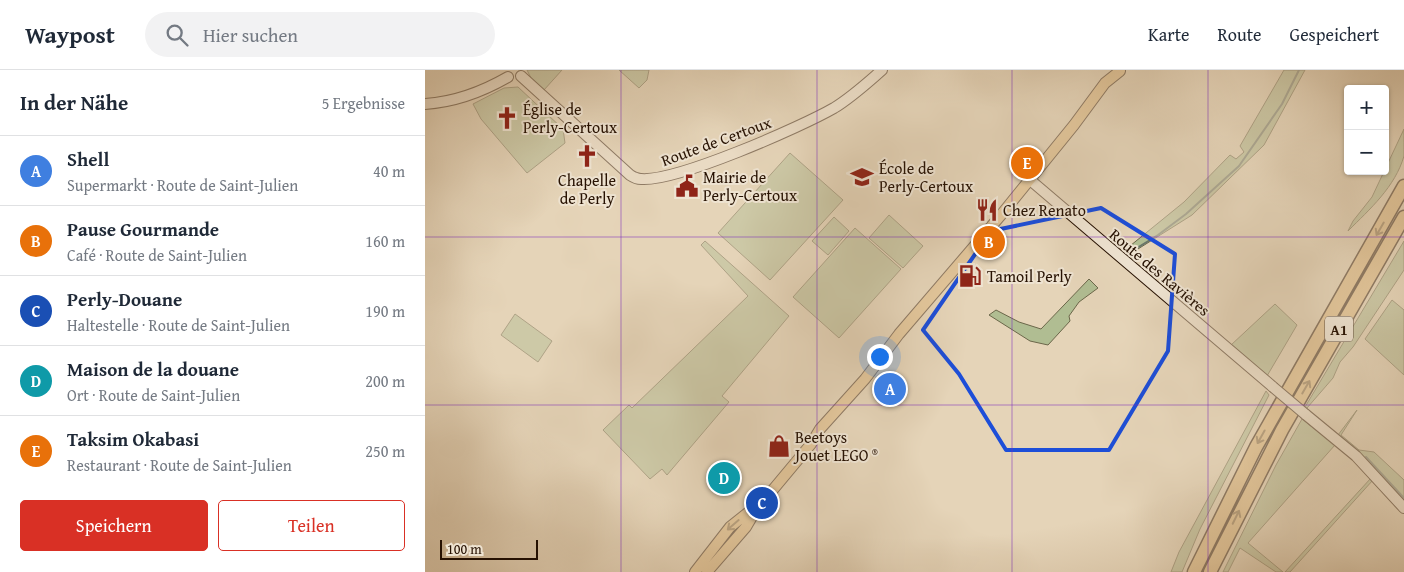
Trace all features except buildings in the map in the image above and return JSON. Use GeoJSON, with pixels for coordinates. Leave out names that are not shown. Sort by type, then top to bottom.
{"type":"FeatureCollection","features":[{"type":"Feature","properties":{"kind":"highway","name":"A1"},"geometry":{"type":"LineString","coordinates":[[1193,572],[1255,447],[1404,186]]}},
{"type":"Feature","properties":{"kind":"highway","name":"A1"},"geometry":{"type":"LineString","coordinates":[[1210,572],[1282,430],[1404,217]]}},
{"type":"Feature","properties":{"kind":"main road"},"geometry":{"type":"LineString","coordinates":[[695,572],[709,565],[746,527],[756,510],[811,444],[819,431],[865,379],[1085,111],[1095,104],[1121,71]]}},
{"type":"Feature","properties":{"kind":"street","name":"Route de Certoux"},"geometry":{"type":"LineString","coordinates":[[522,73],[630,175],[641,180],[665,176],[712,161],[796,126],[839,105],[882,70]]}},
{"type":"Feature","properties":{"kind":"street"},"geometry":{"type":"LineString","coordinates":[[425,104],[463,98],[486,89],[507,74],[515,79],[522,73]]}},
{"type":"Feature","properties":{"kind":"street","name":"Route des Ravières"},"geometry":{"type":"LineString","coordinates":[[1029,179],[1356,456],[1401,505]]}},
{"type":"Feature","properties":{"kind":"street"},"geometry":{"type":"LineString","coordinates":[[1401,505],[1404,513]]}},
{"type":"Feature","properties":{"kind":"highlighted area"},"geometry":{"type":"Polygon","coordinates":[[[1101,208],[1175,254],[1168,351],[1109,450],[1006,450],[959,374],[923,330],[991,231],[1101,208]]]}},
{"type":"Feature","properties":{"kind":"green space"},"geometry":{"type":"Polygon","coordinates":[[[527,70],[562,70],[544,90],[532,80],[527,70]]]}},
{"type":"Feature","properties":{"kind":"green space"},"geometry":{"type":"Polygon","coordinates":[[[619,70],[649,70],[647,80],[639,88],[619,70]]]}},
{"type":"Feature","properties":{"kind":"green space"},"geometry":{"type":"Polygon","coordinates":[[[1284,70],[1305,70],[1264,145],[1192,215],[1130,254],[1125,250],[1184,202],[1230,155],[1236,159],[1244,152],[1240,146],[1284,70]]]}},
{"type":"Feature","properties":{"kind":"green space"},"geometry":{"type":"Polygon","coordinates":[[[518,87],[563,129],[565,143],[527,173],[481,119],[473,104],[504,88],[518,87]]]}},
{"type":"Feature","properties":{"kind":"green space"},"geometry":{"type":"Polygon","coordinates":[[[1404,129],[1404,156],[1395,178],[1381,197],[1348,231],[1353,221],[1372,197],[1382,175],[1389,175],[1389,161],[1404,129]]]}},
{"type":"Feature","properties":{"kind":"green space"},"geometry":{"type":"Polygon","coordinates":[[[790,153],[843,200],[770,280],[718,233],[790,153]]]}},
{"type":"Feature","properties":{"kind":"green space"},"geometry":{"type":"Polygon","coordinates":[[[889,215],[923,246],[903,268],[869,238],[889,215]]]}},
{"type":"Feature","properties":{"kind":"green space"},"geometry":{"type":"Polygon","coordinates":[[[834,217],[849,231],[828,255],[812,241],[834,217]]]}},
{"type":"Feature","properties":{"kind":"green space"},"geometry":{"type":"Polygon","coordinates":[[[855,228],[901,269],[839,338],[793,297],[855,228]]]}},
{"type":"Feature","properties":{"kind":"green space"},"geometry":{"type":"Polygon","coordinates":[[[705,241],[789,316],[722,396],[729,402],[667,475],[662,469],[650,479],[603,430],[629,405],[632,408],[748,296],[701,245],[705,241]]]}},
{"type":"Feature","properties":{"kind":"green space"},"geometry":{"type":"Polygon","coordinates":[[[1404,241],[1404,270],[1353,347],[1340,362],[1333,378],[1307,408],[1305,407],[1404,241]]]}},
{"type":"Feature","properties":{"kind":"green space"},"geometry":{"type":"Polygon","coordinates":[[[1089,279],[1098,288],[1079,302],[1069,316],[1070,321],[1048,345],[1030,341],[989,315],[996,310],[1019,322],[1041,329],[1089,279]]]}},
{"type":"Feature","properties":{"kind":"green space"},"geometry":{"type":"Polygon","coordinates":[[[1392,300],[1404,310],[1404,375],[1365,339],[1392,300]]]}},
{"type":"Feature","properties":{"kind":"green space"},"geometry":{"type":"Polygon","coordinates":[[[1275,304],[1297,325],[1267,376],[1231,345],[1275,304]]]}},
{"type":"Feature","properties":{"kind":"green space"},"geometry":{"type":"Polygon","coordinates":[[[515,314],[552,341],[538,362],[501,335],[515,314]]]}},
{"type":"Feature","properties":{"kind":"green space"},"geometry":{"type":"Polygon","coordinates":[[[1266,391],[1269,395],[1200,529],[1182,572],[1171,572],[1179,552],[1266,391]]]}},
{"type":"Feature","properties":{"kind":"green space"},"geometry":{"type":"Polygon","coordinates":[[[1357,410],[1341,435],[1359,450],[1374,452],[1404,480],[1404,502],[1370,463],[1338,435],[1357,410]]]}},
{"type":"Feature","properties":{"kind":"green space"},"geometry":{"type":"Polygon","coordinates":[[[1302,419],[1335,445],[1248,543],[1283,572],[1276,572],[1240,548],[1228,572],[1223,572],[1276,465],[1302,419]]]}},
{"type":"Feature","properties":{"kind":"green space"},"geometry":{"type":"Polygon","coordinates":[[[1371,478],[1373,480],[1290,572],[1285,572],[1371,478]]]}},
{"type":"Feature","properties":{"kind":"waterway"},"geometry":{"type":"LineString","coordinates":[[1129,253],[1158,235],[1186,214],[1239,166],[1282,104],[1299,70]]}},
{"type":"Feature","properties":{"kind":"waterway"},"geometry":{"type":"LineString","coordinates":[[1366,457],[1404,498]]}},
{"type":"Feature","properties":{"kind":"place","name":"Église de Perly-Certoux"},"geometry":{"type":"Point","coordinates":[507,118]}},
{"type":"Feature","properties":{"kind":"place","name":"Chapelle de Perly"},"geometry":{"type":"Point","coordinates":[587,156]}},
{"type":"Feature","properties":{"kind":"place","name":"Taksim Okabasi"},"geometry":{"type":"Point","coordinates":[1027,163]}},
{"type":"Feature","properties":{"kind":"place","name":"École de Perly-Certoux"},"geometry":{"type":"Point","coordinates":[862,177]}},
{"type":"Feature","properties":{"kind":"place","name":"Mairie de Perly-Certoux"},"geometry":{"type":"Point","coordinates":[687,186]}},
{"type":"Feature","properties":{"kind":"place","name":"Chez Renato"},"geometry":{"type":"Point","coordinates":[987,210]}},
{"type":"Feature","properties":{"kind":"place","name":"Pause Gourmande"},"geometry":{"type":"Point","coordinates":[989,242]}},
{"type":"Feature","properties":{"kind":"place","name":"Tamoil Perly"},"geometry":{"type":"Point","coordinates":[970,276]}},
{"type":"Feature","properties":{"kind":"place","name":"Shell"},"geometry":{"type":"Point","coordinates":[890,389]}},
{"type":"Feature","properties":{"kind":"place","name":"Beetoys Jouet LEGO ®"},"geometry":{"type":"Point","coordinates":[779,446]}},
{"type":"Feature","properties":{"kind":"place","name":"Maison de la douane"},"geometry":{"type":"Point","coordinates":[724,478]}},
{"type":"Feature","properties":{"kind":"place","name":"Perly-Douane"},"geometry":{"type":"Point","coordinates":[762,503]}}]}
